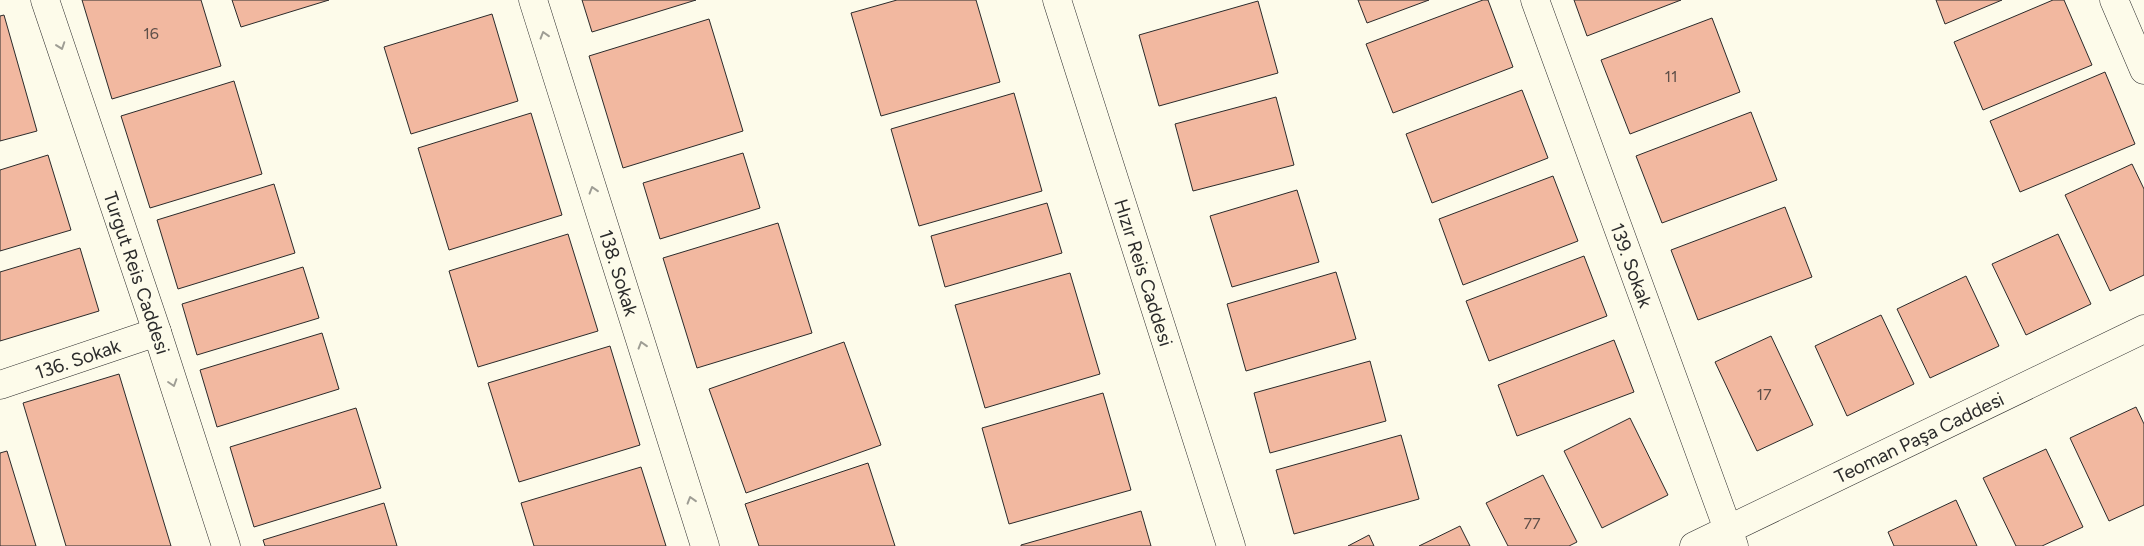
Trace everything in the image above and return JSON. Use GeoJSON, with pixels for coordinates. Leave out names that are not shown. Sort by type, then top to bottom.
{"type":"FeatureCollection","features":[{"type":"Feature","properties":{"kind":"street","name":"Turgut Reis Caddesi"},"geometry":{"type":"LineString","coordinates":[[45,0],[157,332],[226,546]]}},
{"type":"Feature","properties":{"kind":"street","name":"138. Sokak"},"geometry":{"type":"LineString","coordinates":[[533,0],[705,546]]}},
{"type":"Feature","properties":{"kind":"street","name":"Hızır Reis Caddesi"},"geometry":{"type":"LineString","coordinates":[[1057,0],[1231,546]]}},
{"type":"Feature","properties":{"kind":"street","name":"139. Sokak"},"geometry":{"type":"LineString","coordinates":[[1535,0],[1731,538]]}},
{"type":"Feature","properties":{"kind":"street"},"geometry":{"type":"LineString","coordinates":[[2114,0],[2144,70]]}},
{"type":"Feature","properties":{"kind":"street","name":"Teoman Paşa Caddesi"},"geometry":{"type":"LineString","coordinates":[[1694,546],[1731,538],[2144,330]]}},
{"type":"Feature","properties":{"kind":"street","name":"136. Sokak"},"geometry":{"type":"LineString","coordinates":[[0,384],[157,332]]}},
{"type":"Feature","properties":{"kind":"building"},"geometry":{"type":"Polygon","coordinates":[[[82,0],[201,0],[221,66],[112,99],[82,0]]]}},
{"type":"Feature","properties":{"kind":"building"},"geometry":{"type":"Polygon","coordinates":[[[232,0],[329,0],[241,27],[232,0]]]}},
{"type":"Feature","properties":{"kind":"building"},"geometry":{"type":"Polygon","coordinates":[[[582,0],[696,0],[592,32],[582,0]]]}},
{"type":"Feature","properties":{"kind":"building"},"geometry":{"type":"Polygon","coordinates":[[[897,0],[976,0],[1000,82],[881,116],[851,13],[897,0]]]}},
{"type":"Feature","properties":{"kind":"building"},"geometry":{"type":"Polygon","coordinates":[[[1358,0],[1429,0],[1367,23],[1358,0]]]}},
{"type":"Feature","properties":{"kind":"building"},"geometry":{"type":"Polygon","coordinates":[[[1483,0],[1488,0],[1513,67],[1393,113],[1366,44],[1483,0]]]}},
{"type":"Feature","properties":{"kind":"building"},"geometry":{"type":"Polygon","coordinates":[[[1574,0],[1681,0],[1587,36],[1574,0]]]}},
{"type":"Feature","properties":{"kind":"building"},"geometry":{"type":"Polygon","coordinates":[[[1936,0],[2002,0],[1945,24],[1936,0]]]}},
{"type":"Feature","properties":{"kind":"building"},"geometry":{"type":"Polygon","coordinates":[[[2053,0],[2064,0],[2092,65],[1983,110],[1954,42],[2053,0]]]}},
{"type":"Feature","properties":{"kind":"building"},"geometry":{"type":"Polygon","coordinates":[[[1258,1],[1278,73],[1159,106],[1139,35],[1258,1]]]}},
{"type":"Feature","properties":{"kind":"building"},"geometry":{"type":"Polygon","coordinates":[[[492,14],[518,101],[411,134],[384,47],[492,14]]]}},
{"type":"Feature","properties":{"kind":"building"},"geometry":{"type":"Polygon","coordinates":[[[4,15],[37,131],[0,141],[0,16],[4,15]]]}},
{"type":"Feature","properties":{"kind":"building"},"geometry":{"type":"Polygon","coordinates":[[[1712,18],[1740,92],[1630,134],[1601,60],[1712,18]]]}},
{"type":"Feature","properties":{"kind":"building"},"geometry":{"type":"Polygon","coordinates":[[[709,19],[743,131],[623,168],[589,56],[709,19]]]}},
{"type":"Feature","properties":{"kind":"building"},"geometry":{"type":"Polygon","coordinates":[[[2105,72],[2135,144],[2020,192],[1990,121],[2105,72]]]}},
{"type":"Feature","properties":{"kind":"building"},"geometry":{"type":"Polygon","coordinates":[[[234,81],[262,174],[150,208],[121,116],[234,81]]]}},
{"type":"Feature","properties":{"kind":"building"},"geometry":{"type":"Polygon","coordinates":[[[1522,90],[1548,158],[1432,203],[1406,134],[1522,90]]]}},
{"type":"Feature","properties":{"kind":"building"},"geometry":{"type":"Polygon","coordinates":[[[1014,93],[1042,191],[919,226],[891,129],[1014,93]]]}},
{"type":"Feature","properties":{"kind":"building"},"geometry":{"type":"Polygon","coordinates":[[[1276,97],[1294,165],[1193,191],[1175,124],[1276,97]]]}},
{"type":"Feature","properties":{"kind":"building"},"geometry":{"type":"Polygon","coordinates":[[[1751,112],[1777,180],[1662,223],[1636,156],[1751,112]]]}},
{"type":"Feature","properties":{"kind":"building"},"geometry":{"type":"Polygon","coordinates":[[[531,113],[562,215],[449,250],[418,148],[531,113]]]}},
{"type":"Feature","properties":{"kind":"building"},"geometry":{"type":"Polygon","coordinates":[[[743,153],[760,208],[660,239],[643,183],[743,153]]]}},
{"type":"Feature","properties":{"kind":"building"},"geometry":{"type":"Polygon","coordinates":[[[48,155],[71,230],[0,251],[0,170],[48,155]]]}},
{"type":"Feature","properties":{"kind":"building"},"geometry":{"type":"Polygon","coordinates":[[[2132,164],[2144,189],[2144,275],[2110,291],[2065,195],[2132,164]]]}},
{"type":"Feature","properties":{"kind":"building"},"geometry":{"type":"Polygon","coordinates":[[[1553,176],[1578,241],[1463,285],[1439,219],[1553,176]]]}},
{"type":"Feature","properties":{"kind":"building"},"geometry":{"type":"Polygon","coordinates":[[[274,184],[295,253],[178,289],[157,220],[274,184]]]}},
{"type":"Feature","properties":{"kind":"building"},"geometry":{"type":"Polygon","coordinates":[[[1297,190],[1319,262],[1232,287],[1210,216],[1297,190]]]}},
{"type":"Feature","properties":{"kind":"building"},"geometry":{"type":"Polygon","coordinates":[[[1047,203],[1062,253],[945,287],[931,236],[1047,203]]]}},
{"type":"Feature","properties":{"kind":"building"},"geometry":{"type":"Polygon","coordinates":[[[1785,207],[1812,277],[1698,320],[1671,250],[1785,207]]]}},
{"type":"Feature","properties":{"kind":"building"},"geometry":{"type":"Polygon","coordinates":[[[778,223],[812,333],[697,368],[663,258],[778,223]]]}},
{"type":"Feature","properties":{"kind":"building"},"geometry":{"type":"Polygon","coordinates":[[[568,234],[598,331],[478,367],[449,271],[568,234]]]}},
{"type":"Feature","properties":{"kind":"building"},"geometry":{"type":"Polygon","coordinates":[[[2058,234],[2091,304],[2026,335],[1992,264],[2058,234]]]}},
{"type":"Feature","properties":{"kind":"building"},"geometry":{"type":"Polygon","coordinates":[[[80,248],[99,311],[0,341],[0,272],[80,248]]]}},
{"type":"Feature","properties":{"kind":"building"},"geometry":{"type":"Polygon","coordinates":[[[1584,256],[1607,316],[1489,361],[1466,301],[1584,256]]]}},
{"type":"Feature","properties":{"kind":"building"},"geometry":{"type":"Polygon","coordinates":[[[303,267],[319,318],[197,355],[182,304],[303,267]]]}},
{"type":"Feature","properties":{"kind":"building"},"geometry":{"type":"Polygon","coordinates":[[[1336,272],[1356,339],[1246,371],[1227,304],[1336,272]]]}},
{"type":"Feature","properties":{"kind":"building"},"geometry":{"type":"Polygon","coordinates":[[[1070,273],[1100,374],[985,408],[955,305],[1070,273]]]}},
{"type":"Feature","properties":{"kind":"building"},"geometry":{"type":"Polygon","coordinates":[[[1966,276],[1999,346],[1930,378],[1897,309],[1966,276]]]}},
{"type":"Feature","properties":{"kind":"building"},"geometry":{"type":"Polygon","coordinates":[[[1881,315],[1914,384],[1847,416],[1815,346],[1881,315]]]}},
{"type":"Feature","properties":{"kind":"building"},"geometry":{"type":"Polygon","coordinates":[[[322,333],[339,389],[217,427],[200,370],[322,333]]]}},
{"type":"Feature","properties":{"kind":"building"},"geometry":{"type":"Polygon","coordinates":[[[1771,336],[1813,425],[1757,451],[1715,362],[1771,336]]]}},
{"type":"Feature","properties":{"kind":"building"},"geometry":{"type":"Polygon","coordinates":[[[1614,340],[1634,392],[1517,436],[1498,385],[1614,340]]]}},
{"type":"Feature","properties":{"kind":"building"},"geometry":{"type":"Polygon","coordinates":[[[844,342],[881,445],[746,493],[709,389],[844,342]]]}},
{"type":"Feature","properties":{"kind":"building"},"geometry":{"type":"Polygon","coordinates":[[[610,346],[640,445],[519,482],[488,383],[610,346]]]}},
{"type":"Feature","properties":{"kind":"building"},"geometry":{"type":"Polygon","coordinates":[[[1370,361],[1386,421],[1270,453],[1254,393],[1370,361]]]}},
{"type":"Feature","properties":{"kind":"building"},"geometry":{"type":"Polygon","coordinates":[[[119,374],[171,546],[66,546],[23,403],[119,374]]]}},
{"type":"Feature","properties":{"kind":"building"},"geometry":{"type":"Polygon","coordinates":[[[1103,393],[1131,490],[1009,524],[982,428],[1103,393]]]}},
{"type":"Feature","properties":{"kind":"building"},"geometry":{"type":"Polygon","coordinates":[[[2136,407],[2144,424],[2144,505],[2109,521],[2070,438],[2136,407]]]}},
{"type":"Feature","properties":{"kind":"building"},"geometry":{"type":"Polygon","coordinates":[[[356,408],[381,488],[254,527],[230,447],[356,408]]]}},
{"type":"Feature","properties":{"kind":"building"},"geometry":{"type":"Polygon","coordinates":[[[1630,418],[1668,495],[1602,528],[1564,451],[1630,418]]]}},
{"type":"Feature","properties":{"kind":"building"},"geometry":{"type":"Polygon","coordinates":[[[1401,435],[1419,499],[1294,534],[1276,470],[1401,435]]]}},
{"type":"Feature","properties":{"kind":"building"},"geometry":{"type":"Polygon","coordinates":[[[2046,449],[2083,527],[2042,546],[2016,546],[1983,478],[2046,449]]]}},
{"type":"Feature","properties":{"kind":"building"},"geometry":{"type":"Polygon","coordinates":[[[7,451],[36,546],[0,546],[0,453],[7,451]]]}},
{"type":"Feature","properties":{"kind":"building"},"geometry":{"type":"Polygon","coordinates":[[[868,463],[895,546],[759,546],[745,504],[868,463]]]}},
{"type":"Feature","properties":{"kind":"building"},"geometry":{"type":"Polygon","coordinates":[[[641,467],[666,546],[534,546],[521,503],[641,467]]]}},
{"type":"Feature","properties":{"kind":"building"},"geometry":{"type":"Polygon","coordinates":[[[1543,475],[1577,542],[1569,546],[1508,546],[1486,503],[1543,475]]]}},
{"type":"Feature","properties":{"kind":"building"},"geometry":{"type":"Polygon","coordinates":[[[1956,500],[1977,546],[1894,546],[1888,532],[1956,500]]]}},
{"type":"Feature","properties":{"kind":"building"},"geometry":{"type":"Polygon","coordinates":[[[384,503],[397,546],[265,546],[263,540],[384,503]]]}},
{"type":"Feature","properties":{"kind":"building"},"geometry":{"type":"Polygon","coordinates":[[[1141,511],[1151,546],[1021,546],[1021,545],[1141,511]]]}},
{"type":"Feature","properties":{"kind":"building"},"geometry":{"type":"Polygon","coordinates":[[[1460,526],[1470,546],[1419,546],[1460,526]]]}},
{"type":"Feature","properties":{"kind":"building"},"geometry":{"type":"Polygon","coordinates":[[[1369,535],[1374,546],[1348,546],[1369,535]]]}}]}
